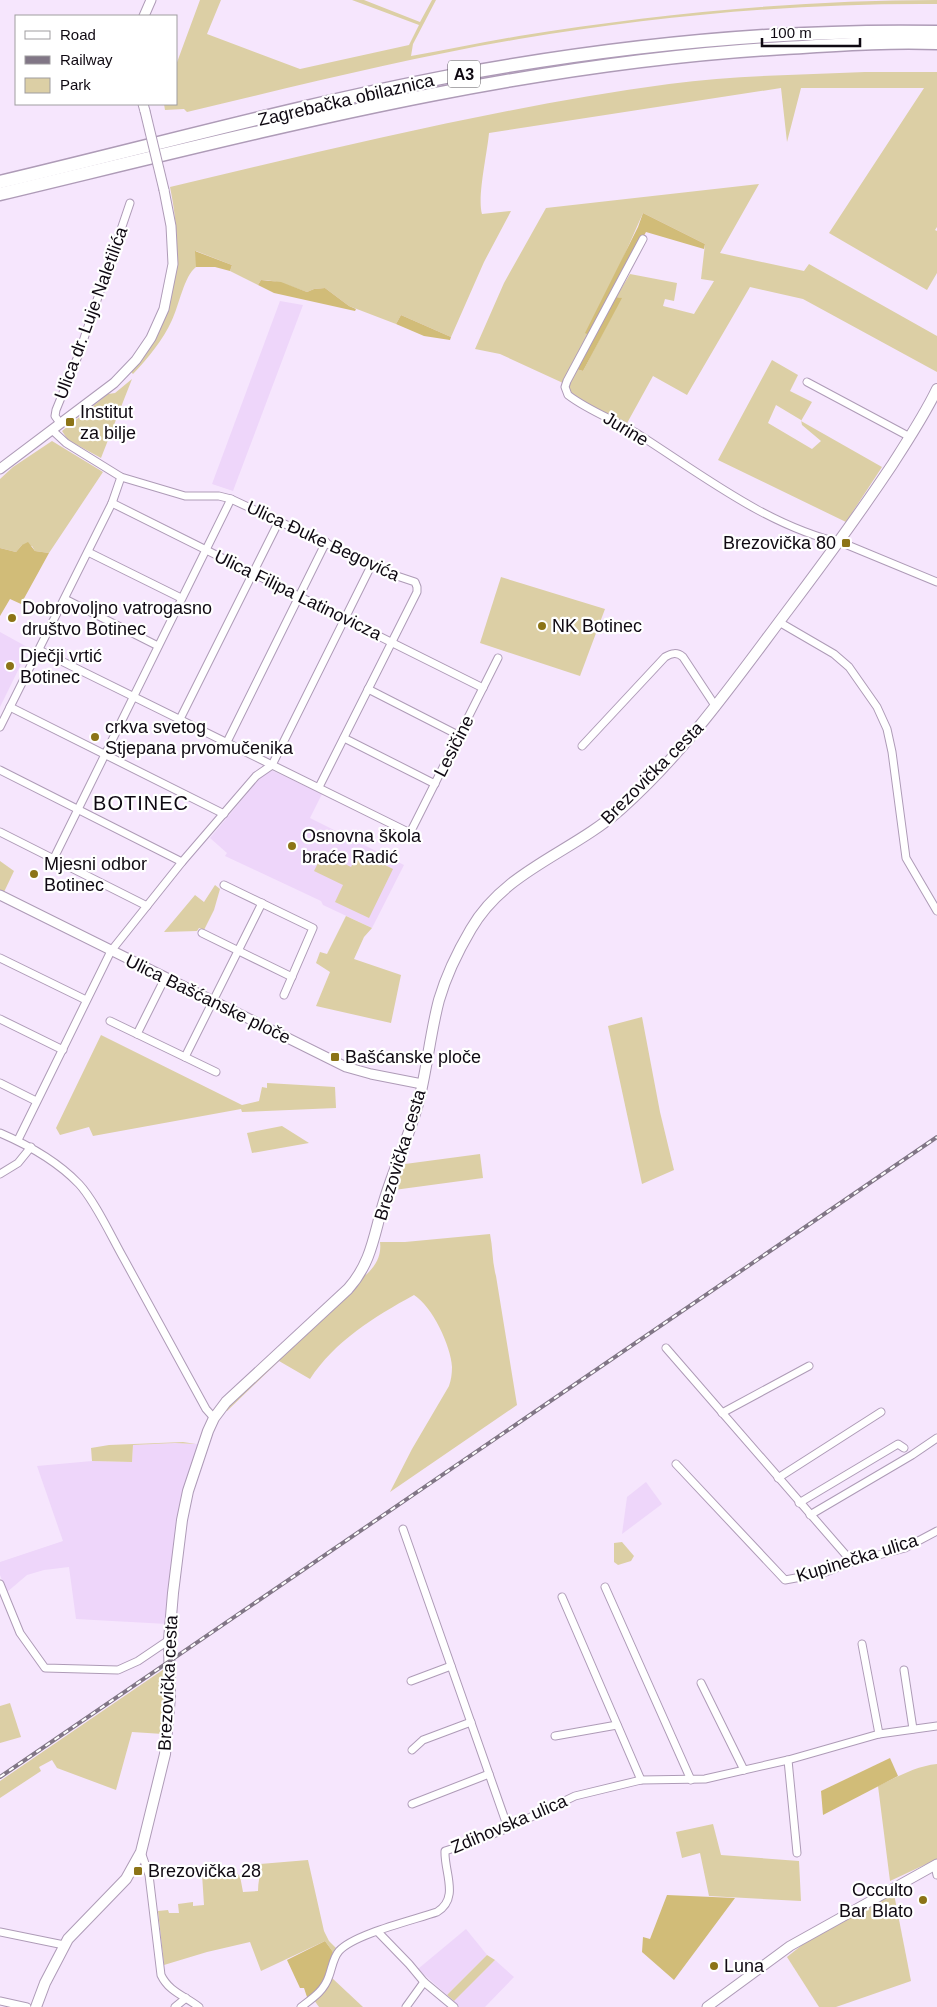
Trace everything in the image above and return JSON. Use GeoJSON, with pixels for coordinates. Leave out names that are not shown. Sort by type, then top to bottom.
{"type":"FeatureCollection","features":[{"type":"Feature","properties":{"kind":"highway","name":"Zagrebačka obilaznica"},"geometry":{"type":"LineString","coordinates":[[0,182],[326,103],[525,64],[660,45],[729,39],[833,33],[937,32]]}},
{"type":"Feature","properties":{"kind":"highway","name":"Zagrebačka obilaznica"},"geometry":{"type":"LineString","coordinates":[[0,194],[329,115],[528,76],[652,59],[730,51],[844,44],[937,43]]}},
{"type":"Feature","properties":{"kind":"main road","name":"Brezovička cesta"},"geometry":{"type":"LineString","coordinates":[[36,2007],[45,1983],[64,1945],[75,1930],[126,1879],[141,1852],[165,1754],[170,1688],[169,1640],[182,1520],[188,1491],[214,1418],[234,1394],[340,1297],[363,1270],[371,1252],[386,1195],[410,1128],[422,1084],[443,988],[458,954],[482,912],[500,892],[522,874],[597,827],[621,808],[680,748],[716,707],[840,543],[925,413],[937,389]]}},
{"type":"Feature","properties":{"kind":"street"},"geometry":{"type":"LineString","coordinates":[[144,15],[151,0]]}},
{"type":"Feature","properties":{"kind":"street","name":"Ulica dr. Luje Naletilića"},"geometry":{"type":"LineString","coordinates":[[0,469],[104,391],[127,371],[143,351],[158,324],[169,291],[173,264],[171,226],[144,108]]}},
{"type":"Feature","properties":{"kind":"street","name":"Ulica dr. Luje Naletilića"},"geometry":{"type":"LineString","coordinates":[[60,423],[56,416],[56,410],[78,356],[130,203]]}},
{"type":"Feature","properties":{"kind":"street","name":"Jurine"},"geometry":{"type":"LineString","coordinates":[[643,240],[567,381],[565,387],[568,395],[640,436],[695,473],[744,502],[795,527],[840,543]]}},
{"type":"Feature","properties":{"kind":"street"},"geometry":{"type":"LineString","coordinates":[[807,382],[910,436]]}},
{"type":"Feature","properties":{"kind":"street","name":"Ulica Đuke Begovića"},"geometry":{"type":"LineString","coordinates":[[52,430],[66,443],[121,477],[184,496],[231,498],[415,582],[417,592],[319,787]]}},
{"type":"Feature","properties":{"kind":"street"},"geometry":{"type":"LineString","coordinates":[[0,727],[112,503],[121,477]]}},
{"type":"Feature","properties":{"kind":"street"},"geometry":{"type":"LineString","coordinates":[[53,860],[231,498]]}},
{"type":"Feature","properties":{"kind":"street","name":"Ulica Filipa Latinovicza"},"geometry":{"type":"LineString","coordinates":[[112,503],[483,688]]}},
{"type":"Feature","properties":{"kind":"street"},"geometry":{"type":"LineString","coordinates":[[180,719],[279,521]]}},
{"type":"Feature","properties":{"kind":"street"},"geometry":{"type":"LineString","coordinates":[[227,742],[326,542]]}},
{"type":"Feature","properties":{"kind":"street"},"geometry":{"type":"LineString","coordinates":[[840,543],[937,582]]}},
{"type":"Feature","properties":{"kind":"street"},"geometry":{"type":"LineString","coordinates":[[88,552],[182,598]]}},
{"type":"Feature","properties":{"kind":"street"},"geometry":{"type":"LineString","coordinates":[[18,1140],[111,951],[182,862],[258,774],[272,765],[372,564]]}},
{"type":"Feature","properties":{"kind":"street"},"geometry":{"type":"LineString","coordinates":[[65,599],[158,646]]}},
{"type":"Feature","properties":{"kind":"street"},"geometry":{"type":"LineString","coordinates":[[780,622],[834,654],[849,667],[877,707],[887,728],[892,752],[906,858],[937,911]]}},
{"type":"Feature","properties":{"kind":"street"},"geometry":{"type":"LineString","coordinates":[[39,650],[319,787]]}},
{"type":"Feature","properties":{"kind":"street","name":"Brezovička cesta"},"geometry":{"type":"LineString","coordinates":[[582,746],[665,657],[674,653],[679,654],[683,658],[716,707]]}},
{"type":"Feature","properties":{"kind":"street","name":"Lesičine"},"geometry":{"type":"LineString","coordinates":[[319,787],[410,833],[498,658]]}},
{"type":"Feature","properties":{"kind":"street"},"geometry":{"type":"LineString","coordinates":[[368,689],[460,736]]}},
{"type":"Feature","properties":{"kind":"street"},"geometry":{"type":"LineString","coordinates":[[10,708],[224,814]]}},
{"type":"Feature","properties":{"kind":"street"},"geometry":{"type":"LineString","coordinates":[[344,738],[435,784]]}},
{"type":"Feature","properties":{"kind":"street"},"geometry":{"type":"LineString","coordinates":[[0,770],[79,808],[182,862]]}},
{"type":"Feature","properties":{"kind":"street"},"geometry":{"type":"LineString","coordinates":[[0,832],[147,906]]}},
{"type":"Feature","properties":{"kind":"street"},"geometry":{"type":"LineString","coordinates":[[224,885],[313,928],[284,995]]}},
{"type":"Feature","properties":{"kind":"street","name":"Ulica Bašćanske ploče"},"geometry":{"type":"LineString","coordinates":[[0,895],[346,1066],[371,1074],[422,1084]]}},
{"type":"Feature","properties":{"kind":"street"},"geometry":{"type":"LineString","coordinates":[[185,1057],[262,903]]}},
{"type":"Feature","properties":{"kind":"street"},"geometry":{"type":"LineString","coordinates":[[202,933],[292,977]]}},
{"type":"Feature","properties":{"kind":"street"},"geometry":{"type":"LineString","coordinates":[[0,958],[86,1000]]}},
{"type":"Feature","properties":{"kind":"street"},"geometry":{"type":"LineString","coordinates":[[137,1034],[165,978]]}},
{"type":"Feature","properties":{"kind":"street"},"geometry":{"type":"LineString","coordinates":[[0,1019],[62,1050]]}},
{"type":"Feature","properties":{"kind":"street"},"geometry":{"type":"LineString","coordinates":[[110,1021],[216,1072]]}},
{"type":"Feature","properties":{"kind":"street"},"geometry":{"type":"LineString","coordinates":[[0,1083],[36,1101]]}},
{"type":"Feature","properties":{"kind":"street"},"geometry":{"type":"LineString","coordinates":[[0,1133],[18,1140],[49,1159],[82,1188],[104,1223],[206,1409],[214,1418]]}},
{"type":"Feature","properties":{"kind":"street"},"geometry":{"type":"LineString","coordinates":[[0,1174],[18,1163],[31,1147]]}},
{"type":"Feature","properties":{"kind":"street"},"geometry":{"type":"LineString","coordinates":[[666,1348],[852,1562]]}},
{"type":"Feature","properties":{"kind":"street"},"geometry":{"type":"LineString","coordinates":[[722,1413],[809,1366]]}},
{"type":"Feature","properties":{"kind":"street"},"geometry":{"type":"LineString","coordinates":[[778,1478],[881,1412]]}},
{"type":"Feature","properties":{"kind":"street"},"geometry":{"type":"LineString","coordinates":[[810,1515],[912,1455],[937,1438]]}},
{"type":"Feature","properties":{"kind":"street"},"geometry":{"type":"LineString","coordinates":[[799,1503],[898,1444],[904,1448]]}},
{"type":"Feature","properties":{"kind":"street","name":"Kupinečka ulica"},"geometry":{"type":"LineString","coordinates":[[676,1464],[785,1580],[823,1573],[852,1562],[905,1548],[937,1531]]}},
{"type":"Feature","properties":{"kind":"street"},"geometry":{"type":"LineString","coordinates":[[403,1529],[508,1828]]}},
{"type":"Feature","properties":{"kind":"street"},"geometry":{"type":"LineString","coordinates":[[0,1584],[20,1633],[45,1668],[118,1670],[138,1661],[169,1640]]}},
{"type":"Feature","properties":{"kind":"street"},"geometry":{"type":"LineString","coordinates":[[605,1587],[691,1780]]}},
{"type":"Feature","properties":{"kind":"street"},"geometry":{"type":"LineString","coordinates":[[562,1597],[641,1780]]}},
{"type":"Feature","properties":{"kind":"street"},"geometry":{"type":"LineString","coordinates":[[862,1644],[879,1734]]}},
{"type":"Feature","properties":{"kind":"street"},"geometry":{"type":"LineString","coordinates":[[411,1681],[451,1666]]}},
{"type":"Feature","properties":{"kind":"street"},"geometry":{"type":"LineString","coordinates":[[904,1670],[913,1729]]}},
{"type":"Feature","properties":{"kind":"street"},"geometry":{"type":"LineString","coordinates":[[701,1683],[744,1770]]}},
{"type":"Feature","properties":{"kind":"street"},"geometry":{"type":"LineString","coordinates":[[412,1750],[424,1740],[471,1722]]}},
{"type":"Feature","properties":{"kind":"street"},"geometry":{"type":"LineString","coordinates":[[555,1736],[617,1726]]}},
{"type":"Feature","properties":{"kind":"street","name":"Zdihovska ulica"},"geometry":{"type":"LineString","coordinates":[[378,1932],[442,1909],[450,1896],[445,1851],[508,1828],[574,1796],[641,1780],[706,1779],[788,1760],[879,1734],[937,1726]]}},
{"type":"Feature","properties":{"kind":"street"},"geometry":{"type":"LineString","coordinates":[[788,1760],[797,1853]]}},
{"type":"Feature","properties":{"kind":"street"},"geometry":{"type":"LineString","coordinates":[[412,1804],[489,1774]]}},
{"type":"Feature","properties":{"kind":"street"},"geometry":{"type":"LineString","coordinates":[[141,1852],[149,1875],[161,1976],[165,1985],[198,2007]]}},
{"type":"Feature","properties":{"kind":"street"},"geometry":{"type":"LineString","coordinates":[[707,2007],[790,1946],[936,1865],[937,1875]]}},
{"type":"Feature","properties":{"kind":"street"},"geometry":{"type":"LineString","coordinates":[[0,1932],[64,1945]]}},
{"type":"Feature","properties":{"kind":"street"},"geometry":{"type":"LineString","coordinates":[[301,2007],[319,1994],[325,1986],[334,1959],[340,1950],[365,1936],[378,1932],[424,1982],[454,2007]]}},
{"type":"Feature","properties":{"kind":"street"},"geometry":{"type":"LineString","coordinates":[[406,2007],[424,1982]]}},
{"type":"Feature","properties":{"kind":"street"},"geometry":{"type":"LineString","coordinates":[[175,2007],[186,1998]]}},
{"type":"Feature","properties":{"kind":"street"},"geometry":{"type":"LineString","coordinates":[[0,2001],[27,2007]]}},
{"type":"Feature","properties":{"kind":"shaded area"},"geometry":{"type":"Polygon","coordinates":[[[643,213],[705,244],[704,249],[646,232],[589,335],[585,333],[638,227],[643,213]]]}},
{"type":"Feature","properties":{"kind":"shaded area"},"geometry":{"type":"Polygon","coordinates":[[[195,251],[232,265],[230,271],[215,267],[196,267],[195,251]]]}},
{"type":"Feature","properties":{"kind":"shaded area"},"geometry":{"type":"Polygon","coordinates":[[[261,280],[281,282],[307,292],[325,288],[356,309],[355,311],[274,293],[258,285],[261,280]]]}},
{"type":"Feature","properties":{"kind":"shaded area"},"geometry":{"type":"Polygon","coordinates":[[[616,297],[622,298],[583,371],[576,369],[616,297]]]}},
{"type":"Feature","properties":{"kind":"shaded area"},"geometry":{"type":"Polygon","coordinates":[[[280,301],[303,305],[233,491],[212,484],[280,301]]]}},
{"type":"Feature","properties":{"kind":"shaded area"},"geometry":{"type":"Polygon","coordinates":[[[401,315],[451,337],[450,340],[424,336],[396,324],[401,315]]]}},
{"type":"Feature","properties":{"kind":"shaded area"},"geometry":{"type":"Polygon","coordinates":[[[28,542],[35,551],[49,553],[21,604],[10,599],[0,616],[0,548],[16,552],[22,545],[28,542]]]}},
{"type":"Feature","properties":{"kind":"shaded area","name":"Dječji vrtić Botinec"},"geometry":{"type":"Polygon","coordinates":[[[0,632],[29,648],[0,707],[0,632]]]}},
{"type":"Feature","properties":{"kind":"shaded area","name":"Osnovna škola braće Radić"},"geometry":{"type":"Polygon","coordinates":[[[271,770],[322,794],[310,818],[404,865],[372,928],[323,905],[321,901],[225,856],[227,853],[210,838],[266,771],[271,770]]]}},
{"type":"Feature","properties":{"kind":"shaded area"},"geometry":{"type":"Polygon","coordinates":[[[198,1444],[186,1486],[167,1624],[76,1619],[69,1567],[44,1570],[27,1575],[7,1592],[0,1575],[0,1562],[63,1541],[37,1466],[92,1461],[132,1462],[133,1445],[198,1444]]]}},
{"type":"Feature","properties":{"kind":"shaded area"},"geometry":{"type":"Polygon","coordinates":[[[646,1482],[662,1504],[622,1534],[627,1497],[646,1482]]]}},
{"type":"Feature","properties":{"kind":"shaded area"},"geometry":{"type":"Polygon","coordinates":[[[890,1758],[898,1776],[823,1815],[821,1791],[890,1758]]]}},
{"type":"Feature","properties":{"kind":"shaded area"},"geometry":{"type":"Polygon","coordinates":[[[667,1895],[735,1898],[674,1980],[642,1952],[643,1937],[650,1939],[667,1895]]]}},
{"type":"Feature","properties":{"kind":"shaded area"},"geometry":{"type":"Polygon","coordinates":[[[466,1929],[487,1955],[447,1995],[418,1969],[466,1929]]]}},
{"type":"Feature","properties":{"kind":"shaded area"},"geometry":{"type":"Polygon","coordinates":[[[325,1941],[333,1952],[324,1985],[308,2000],[304,1988],[300,1988],[287,1960],[325,1941]]]}},
{"type":"Feature","properties":{"kind":"shaded area"},"geometry":{"type":"Polygon","coordinates":[[[495,1960],[514,1977],[485,2007],[458,2007],[452,2002],[495,1960]]]}},
{"type":"Feature","properties":{"kind":"green space"},"geometry":{"type":"Polygon","coordinates":[[[200,0],[221,0],[207,34],[300,69],[409,45],[419,25],[352,0],[364,0],[420,22],[432,0],[436,0],[413,44],[411,56],[506,38],[675,15],[832,3],[937,0],[937,4],[832,6],[727,12],[571,31],[435,55],[187,112],[184,109],[165,110],[164,105],[178,105],[178,60],[200,0]]]}},
{"type":"Feature","properties":{"kind":"green space"},"geometry":{"type":"Polygon","coordinates":[[[865,72],[937,72],[937,227],[935,230],[937,231],[937,273],[927,290],[829,233],[924,88],[801,88],[787,142],[781,88],[489,133],[481,187],[482,214],[511,211],[484,262],[451,337],[401,315],[396,324],[349,306],[325,288],[307,292],[279,282],[267,280],[261,280],[258,285],[230,271],[232,265],[196,251],[196,267],[188,277],[175,314],[160,342],[133,374],[131,372],[147,351],[159,330],[174,285],[177,237],[170,187],[480,116],[606,93],[718,79],[865,72]]]}},
{"type":"Feature","properties":{"kind":"green space"},"geometry":{"type":"Polygon","coordinates":[[[759,184],[720,253],[804,271],[809,264],[937,336],[937,372],[803,299],[750,287],[687,395],[653,376],[626,425],[580,401],[569,392],[569,382],[576,369],[583,371],[621,298],[616,297],[630,274],[677,283],[674,301],[665,299],[663,306],[694,314],[714,281],[701,279],[705,244],[643,213],[589,335],[563,383],[500,354],[475,349],[504,283],[546,208],[759,184]]]}},
{"type":"Feature","properties":{"kind":"green space"},"geometry":{"type":"Polygon","coordinates":[[[772,360],[798,375],[790,391],[812,402],[801,421],[882,467],[846,522],[718,460],[772,360]],[[776,405],[768,423],[812,449],[821,441],[802,425],[801,420],[776,405]]]}},
{"type":"Feature","properties":{"kind":"green space"},"geometry":{"type":"Polygon","coordinates":[[[132,379],[101,458],[68,440],[62,431],[108,394],[115,393],[132,379]]]}},
{"type":"Feature","properties":{"kind":"green space"},"geometry":{"type":"Polygon","coordinates":[[[52,441],[103,472],[49,553],[35,551],[32,546],[22,545],[16,552],[0,548],[0,479],[13,467],[52,441]]]}},
{"type":"Feature","properties":{"kind":"green space","name":"NK Botinec"},"geometry":{"type":"Polygon","coordinates":[[[501,577],[605,609],[580,676],[480,643],[501,577]]]}},
{"type":"Feature","properties":{"kind":"green space"},"geometry":{"type":"Polygon","coordinates":[[[359,852],[393,869],[369,918],[335,902],[343,885],[314,871],[323,853],[351,867],[359,852]]]}},
{"type":"Feature","properties":{"kind":"green space"},"geometry":{"type":"Polygon","coordinates":[[[0,861],[14,871],[4,892],[0,890],[0,861]]]}},
{"type":"Feature","properties":{"kind":"green space"},"geometry":{"type":"Polygon","coordinates":[[[215,885],[220,889],[214,910],[204,930],[199,928],[197,931],[164,932],[195,895],[204,902],[215,885]]]}},
{"type":"Feature","properties":{"kind":"green space"},"geometry":{"type":"Polygon","coordinates":[[[346,916],[372,928],[364,937],[354,959],[401,975],[391,1023],[316,1006],[330,972],[316,963],[320,952],[327,954],[346,916]]]}},
{"type":"Feature","properties":{"kind":"green space"},"geometry":{"type":"Polygon","coordinates":[[[642,1017],[660,1112],[674,1170],[642,1184],[608,1026],[642,1017]]]}},
{"type":"Feature","properties":{"kind":"green space"},"geometry":{"type":"Polygon","coordinates":[[[101,1035],[242,1105],[259,1101],[262,1087],[267,1088],[267,1083],[335,1087],[336,1108],[242,1112],[241,1109],[93,1136],[89,1127],[60,1135],[56,1128],[101,1035]]]}},
{"type":"Feature","properties":{"kind":"green space"},"geometry":{"type":"Polygon","coordinates":[[[282,1126],[309,1143],[252,1153],[247,1133],[282,1126]]]}},
{"type":"Feature","properties":{"kind":"green space"},"geometry":{"type":"Polygon","coordinates":[[[480,1154],[483,1178],[394,1190],[405,1164],[480,1154]]]}},
{"type":"Feature","properties":{"kind":"green space"},"geometry":{"type":"Polygon","coordinates":[[[490,1234],[517,1405],[390,1492],[412,1449],[449,1386],[452,1375],[451,1358],[439,1327],[421,1300],[414,1295],[356,1331],[331,1353],[310,1379],[279,1361],[227,1411],[225,1410],[371,1270],[380,1253],[380,1242],[405,1242],[490,1234]]]}},
{"type":"Feature","properties":{"kind":"green space"},"geometry":{"type":"Polygon","coordinates":[[[183,1442],[196,1444],[133,1445],[132,1462],[92,1461],[91,1448],[109,1445],[183,1442]]]}},
{"type":"Feature","properties":{"kind":"green space"},"geometry":{"type":"Polygon","coordinates":[[[622,1542],[634,1556],[631,1561],[618,1565],[614,1562],[614,1543],[622,1542]]]}},
{"type":"Feature","properties":{"kind":"green space"},"geometry":{"type":"Polygon","coordinates":[[[167,1667],[163,1734],[132,1732],[116,1790],[57,1768],[52,1760],[39,1767],[41,1771],[0,1798],[0,1781],[167,1667]]]}},
{"type":"Feature","properties":{"kind":"green space"},"geometry":{"type":"Polygon","coordinates":[[[10,1703],[21,1737],[0,1743],[0,1706],[10,1703]]]}},
{"type":"Feature","properties":{"kind":"green space"},"geometry":{"type":"Polygon","coordinates":[[[937,1764],[937,1859],[890,1881],[878,1786],[914,1769],[937,1764]]]}},
{"type":"Feature","properties":{"kind":"green space"},"geometry":{"type":"Polygon","coordinates":[[[713,1824],[721,1855],[799,1861],[801,1901],[709,1896],[700,1853],[682,1858],[676,1832],[713,1824]]]}},
{"type":"Feature","properties":{"kind":"green space"},"geometry":{"type":"Polygon","coordinates":[[[308,1860],[324,1931],[329,1941],[336,1948],[333,1952],[325,1941],[261,1971],[250,1942],[164,1965],[158,1911],[168,1910],[169,1913],[179,1913],[178,1904],[193,1902],[193,1906],[204,1905],[202,1874],[234,1871],[240,1876],[243,1892],[258,1891],[260,1864],[308,1860]]]}},
{"type":"Feature","properties":{"kind":"green space"},"geometry":{"type":"Polygon","coordinates":[[[894,1894],[911,1981],[836,2007],[819,2007],[787,1957],[807,1941],[894,1894]]]}},
{"type":"Feature","properties":{"kind":"green space"},"geometry":{"type":"Polygon","coordinates":[[[487,1955],[495,1960],[454,2001],[447,1995],[487,1955]]]}},
{"type":"Feature","properties":{"kind":"green space"},"geometry":{"type":"Polygon","coordinates":[[[332,1978],[363,2007],[319,2007],[314,2000],[332,1978]]]}},
{"type":"Feature","properties":{"kind":"railway"},"geometry":{"type":"LineString","coordinates":[[0,1777],[937,1137]]}},
{"type":"Feature","properties":{"kind":"place","name":"Institut za bilje"},"geometry":{"type":"Point","coordinates":[70,422]}},
{"type":"Feature","properties":{"kind":"place","name":"Brezovička 80"},"geometry":{"type":"Point","coordinates":[846,543]}},
{"type":"Feature","properties":{"kind":"place","name":"Dobrovoljno vatrogasno društvo Botinec"},"geometry":{"type":"Point","coordinates":[12,618]}},
{"type":"Feature","properties":{"kind":"place","name":"NK Botinec"},"geometry":{"type":"Point","coordinates":[542,626]}},
{"type":"Feature","properties":{"kind":"place","name":"Dječji vrtić Botinec"},"geometry":{"type":"Point","coordinates":[10,666]}},
{"type":"Feature","properties":{"kind":"place","name":"crkva svetog Stjepana prvomučenika"},"geometry":{"type":"Point","coordinates":[95,737]}},
{"type":"Feature","properties":{"kind":"place","name":"Osnovna škola braće Radić"},"geometry":{"type":"Point","coordinates":[292,846]}},
{"type":"Feature","properties":{"kind":"place","name":"Mjesni odbor Botinec"},"geometry":{"type":"Point","coordinates":[34,874]}},
{"type":"Feature","properties":{"kind":"place","name":"Bašćanske ploče"},"geometry":{"type":"Point","coordinates":[335,1057]}},
{"type":"Feature","properties":{"kind":"place","name":"Brezovička 28"},"geometry":{"type":"Point","coordinates":[138,1871]}},
{"type":"Feature","properties":{"kind":"place","name":"Occulto Bar Blato"},"geometry":{"type":"Point","coordinates":[923,1900]}},
{"type":"Feature","properties":{"kind":"place","name":"Luna"},"geometry":{"type":"Point","coordinates":[714,1966]}},
{"type":"Feature","properties":{"kind":"district","name":"BOTINEC"},"geometry":{"type":"Point","coordinates":[141,803]}}]}
